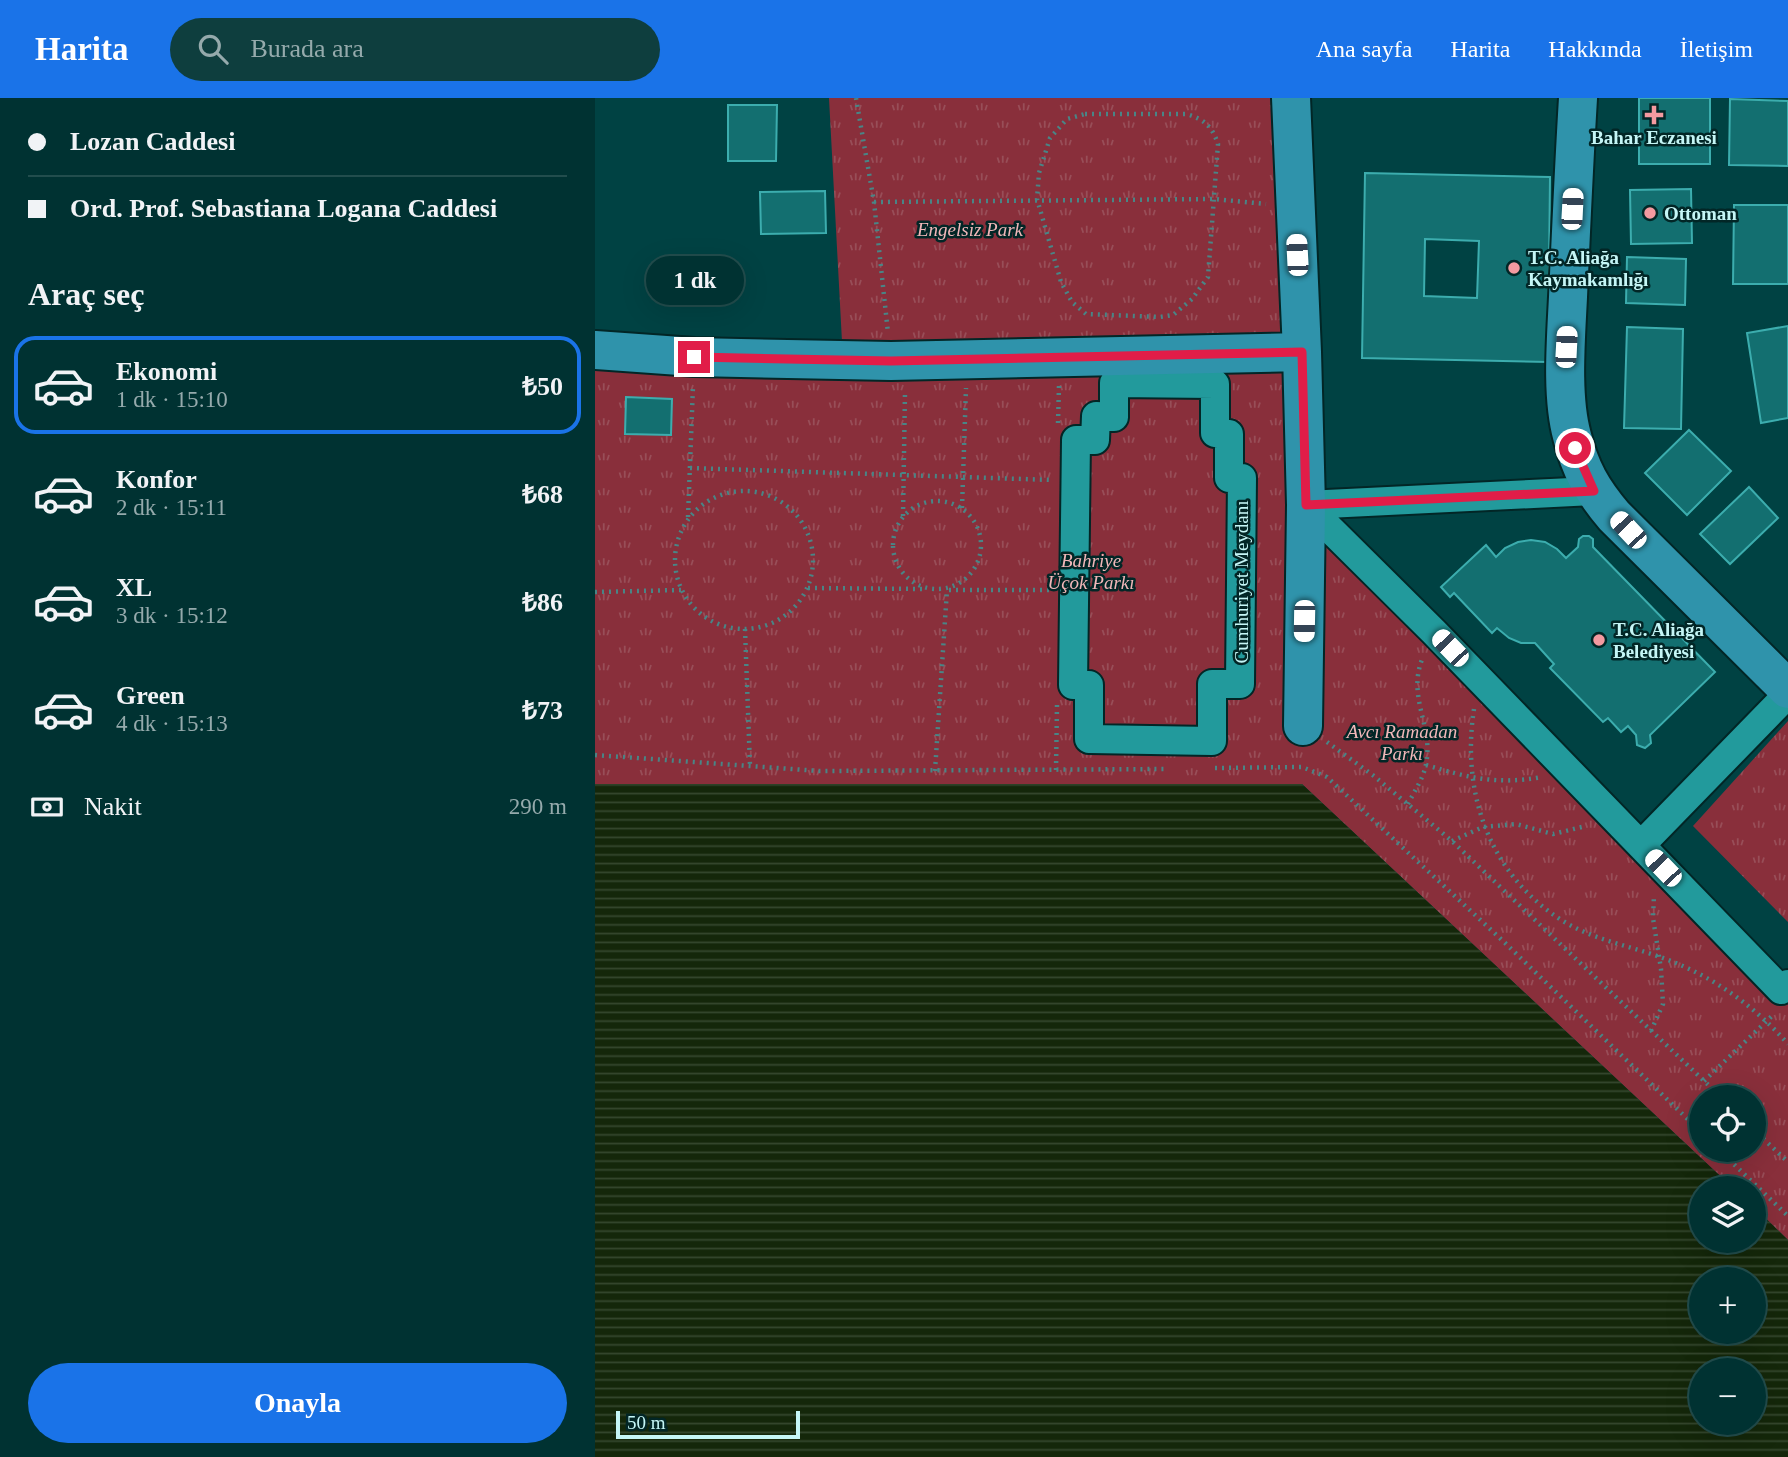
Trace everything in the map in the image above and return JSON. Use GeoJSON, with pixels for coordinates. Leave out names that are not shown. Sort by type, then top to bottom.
{"type":"FeatureCollection","features":[{"type":"Feature","properties":{"kind":"street"},"geometry":{"type":"LineString","coordinates":[[1291,98],[1306,505],[1303,726]]}},
{"type":"Feature","properties":{"kind":"street"},"geometry":{"type":"LineString","coordinates":[[1578,98],[1566,347],[1568,413],[1571,435],[1580,462],[1594,491],[1642,545],[1788,691],[1641,845]]}},
{"type":"Feature","properties":{"kind":"street"},"geometry":{"type":"LineString","coordinates":[[595,350],[694,357],[898,361],[1302,352]]}},
{"type":"Feature","properties":{"kind":"street","name":"Cumhuriyet Meydanı"},"geometry":{"type":"LineString","coordinates":[[1114,383],[1215,384],[1215,433],[1229,434],[1229,478],[1241,478],[1240,684],[1212,684],[1212,741],[1089,739],[1089,685],[1073,685],[1075,480],[1076,440],[1095,440],[1096,416],[1114,417],[1114,383]]}},
{"type":"Feature","properties":{"kind":"street"},"geometry":{"type":"LineString","coordinates":[[1306,505],[1594,491]]}},
{"type":"Feature","properties":{"kind":"street"},"geometry":{"type":"LineString","coordinates":[[1306,505],[1482,681],[1784,995]]}},
{"type":"Feature","properties":{"kind":"path"},"geometry":{"type":"LineString","coordinates":[[856,98],[898,361],[903,517]]}},
{"type":"Feature","properties":{"kind":"path"},"geometry":{"type":"LineString","coordinates":[[1085,114],[1186,114],[1200,118],[1213,129],[1218,144],[1208,277],[1192,299],[1173,315],[1160,317],[1086,314],[1072,302],[1061,282],[1037,199],[1039,173],[1050,138],[1067,119],[1085,114]]}},
{"type":"Feature","properties":{"kind":"path"},"geometry":{"type":"LineString","coordinates":[[874,202],[1214,200],[1294,206]]}},
{"type":"Feature","properties":{"kind":"path"},"geometry":{"type":"LineString","coordinates":[[688,518],[694,357]]}},
{"type":"Feature","properties":{"kind":"path"},"geometry":{"type":"LineString","coordinates":[[962,509],[967,360]]}},
{"type":"Feature","properties":{"kind":"path"},"geometry":{"type":"LineString","coordinates":[[690,468],[1075,480]]}},
{"type":"Feature","properties":{"kind":"path"},"geometry":{"type":"LineString","coordinates":[[746,491],[768,495],[787,506],[802,522],[811,542],[813,564],[808,587],[795,608],[776,622],[754,629],[729,629],[707,620],[689,604],[681,590],[674,559],[678,537],[688,518],[704,503],[714,498],[746,491]]}},
{"type":"Feature","properties":{"kind":"path"},"geometry":{"type":"LineString","coordinates":[[941,501],[955,504],[962,509],[977,525],[981,540],[975,569],[964,581],[951,588],[936,590],[909,580],[894,557],[892,543],[895,529],[903,517],[913,507],[926,502],[941,501]]}},
{"type":"Feature","properties":{"kind":"path"},"geometry":{"type":"LineString","coordinates":[[808,587],[1057,590]]}},
{"type":"Feature","properties":{"kind":"path"},"geometry":{"type":"LineString","coordinates":[[595,592],[681,590]]}},
{"type":"Feature","properties":{"kind":"path"},"geometry":{"type":"LineString","coordinates":[[935,771],[947,590]]}},
{"type":"Feature","properties":{"kind":"path"},"geometry":{"type":"LineString","coordinates":[[745,629],[750,766]]}},
{"type":"Feature","properties":{"kind":"path"},"geometry":{"type":"LineString","coordinates":[[1408,804],[1426,765],[1427,733],[1416,693],[1421,663],[1434,632]]}},
{"type":"Feature","properties":{"kind":"path"},"geometry":{"type":"LineString","coordinates":[[1482,681],[1470,737],[1473,780],[1483,827],[1504,866],[1529,896],[1564,922],[1599,938],[1660,957],[1710,979],[1750,1007],[1788,1044]]}},
{"type":"Feature","properties":{"kind":"path"},"geometry":{"type":"LineString","coordinates":[[1303,726],[1342,752],[1452,841],[1708,1085]]}},
{"type":"Feature","properties":{"kind":"path"},"geometry":{"type":"LineString","coordinates":[[595,755],[820,771],[1170,769]]}},
{"type":"Feature","properties":{"kind":"path"},"geometry":{"type":"LineString","coordinates":[[1426,765],[1473,780],[1515,782],[1545,777],[1566,768]]}},
{"type":"Feature","properties":{"kind":"path"},"geometry":{"type":"LineString","coordinates":[[1209,768],[1302,767],[1327,777],[1503,941],[1689,1120]]}},
{"type":"Feature","properties":{"kind":"path"},"geometry":{"type":"LineString","coordinates":[[1452,841],[1483,827],[1516,824],[1553,834],[1615,819]]}},
{"type":"Feature","properties":{"kind":"path"},"geometry":{"type":"LineString","coordinates":[[1651,1031],[1663,1004],[1660,957],[1653,918],[1654,888],[1663,868]]}},
{"type":"Feature","properties":{"kind":"path"},"geometry":{"type":"LineString","coordinates":[[1704,1081],[1766,1021],[1784,995]]}},
{"type":"Feature","properties":{"kind":"path"},"geometry":{"type":"LineString","coordinates":[[1766,1141],[1788,1162]]}},
{"type":"Feature","properties":{"kind":"path"},"geometry":{"type":"LineString","coordinates":[[1732,1162],[1788,1216]]}},
{"type":"Feature","properties":{"kind":"green space"},"geometry":{"type":"Polygon","coordinates":[[[829,98],[1291,98],[1306,505],[1788,984],[1788,1240],[1766,1219],[1766,1176],[1720,1176],[1705,1162],[1766,1162],[1766,1085],[1689,1085],[1689,1147],[1302,784],[595,784],[595,350],[843,360],[829,98]]]}},
{"type":"Feature","properties":{"kind":"green space"},"geometry":{"type":"Polygon","coordinates":[[[1788,721],[1788,922],[1693,826],[1788,721]]]}},
{"type":"Feature","properties":{"kind":"shaded area"},"geometry":{"type":"Polygon","coordinates":[[[595,784],[1302,784],[1689,1147],[1689,1162],[1705,1162],[1720,1176],[1689,1176],[1689,1253],[1766,1253],[1766,1219],[1788,1240],[1788,1457],[595,1457],[595,784]]]}},
{"type":"Feature","properties":{"kind":"building"},"geometry":{"type":"Polygon","coordinates":[[[1639,98],[1710,98],[1710,164],[1639,164],[1639,98]]]}},
{"type":"Feature","properties":{"kind":"building"},"geometry":{"type":"Polygon","coordinates":[[[1730,99],[1788,101],[1788,166],[1729,165],[1730,99]]]}},
{"type":"Feature","properties":{"kind":"building"},"geometry":{"type":"Polygon","coordinates":[[[728,105],[777,105],[776,161],[728,161],[728,105]]]}},
{"type":"Feature","properties":{"kind":"building","name":"T.C. Aliağa Kaymakamlığı"},"geometry":{"type":"Polygon","coordinates":[[[1365,173],[1550,177],[1548,362],[1362,358],[1365,173]],[[1425,239],[1424,296],[1477,298],[1479,241],[1425,239]]]}},
{"type":"Feature","properties":{"kind":"building"},"geometry":{"type":"Polygon","coordinates":[[[1691,189],[1692,243],[1631,244],[1630,190],[1691,189]]]}},
{"type":"Feature","properties":{"kind":"building"},"geometry":{"type":"Polygon","coordinates":[[[825,191],[826,233],[761,234],[760,192],[825,191]]]}},
{"type":"Feature","properties":{"kind":"building"},"geometry":{"type":"Polygon","coordinates":[[[1734,205],[1788,205],[1788,284],[1733,284],[1734,205]]]}},
{"type":"Feature","properties":{"kind":"building"},"geometry":{"type":"Polygon","coordinates":[[[1627,257],[1686,259],[1685,305],[1626,303],[1627,257]]]}},
{"type":"Feature","properties":{"kind":"building"},"geometry":{"type":"Polygon","coordinates":[[[1788,326],[1788,418],[1761,423],[1747,333],[1788,326]]]}},
{"type":"Feature","properties":{"kind":"building"},"geometry":{"type":"Polygon","coordinates":[[[1627,327],[1683,329],[1681,429],[1624,428],[1627,327]]]}},
{"type":"Feature","properties":{"kind":"building"},"geometry":{"type":"Polygon","coordinates":[[[626,397],[672,399],[671,435],[625,434],[626,397]]]}},
{"type":"Feature","properties":{"kind":"building"},"geometry":{"type":"Polygon","coordinates":[[[1689,430],[1731,471],[1687,515],[1645,473],[1689,430]]]}},
{"type":"Feature","properties":{"kind":"building"},"geometry":{"type":"Polygon","coordinates":[[[1749,487],[1778,518],[1730,564],[1700,534],[1749,487]]]}},
{"type":"Feature","properties":{"kind":"building","name":"T.C. Aliağa Belediyesi"},"geometry":{"type":"Polygon","coordinates":[[[1583,536],[1593,539],[1593,547],[1715,672],[1650,735],[1651,743],[1645,748],[1637,745],[1636,735],[1628,726],[1621,732],[1608,718],[1603,722],[1550,668],[1554,664],[1535,643],[1521,643],[1509,638],[1497,628],[1492,633],[1454,593],[1450,597],[1441,587],[1486,545],[1496,557],[1505,548],[1518,542],[1545,542],[1566,558],[1578,547],[1579,539],[1583,536]]]}},
{"type":"Feature","properties":{"kind":"place","name":"Bahar Eczanesi"},"geometry":{"type":"Point","coordinates":[1654,115]}},
{"type":"Feature","properties":{"kind":"place","name":"Ottoman"},"geometry":{"type":"Point","coordinates":[1650,213]}},
{"type":"Feature","properties":{"kind":"place","name":"T.C. Aliağa Kaymakamlığı"},"geometry":{"type":"Point","coordinates":[1514,268]}},
{"type":"Feature","properties":{"kind":"place","name":"T.C. Aliağa Belediyesi"},"geometry":{"type":"Point","coordinates":[1599,640]}},
{"type":"Feature","properties":{"kind":"route"},"geometry":{"type":"LineString","coordinates":[[694,357],[891,361],[1302,352],[1306,505],[1594,491],[1575,448]]}},
{"type":"Feature","properties":{"kind":"park label","name":"Engelsiz Park"},"geometry":{"type":"Point","coordinates":[970,229]}},
{"type":"Feature","properties":{"kind":"park label","name":"Bahriye Üçok Parkı"},"geometry":{"type":"Point","coordinates":[1091,571]}},
{"type":"Feature","properties":{"kind":"park label","name":"Avcı Ramadan Parkı"},"geometry":{"type":"Point","coordinates":[1402,742]}}]}
